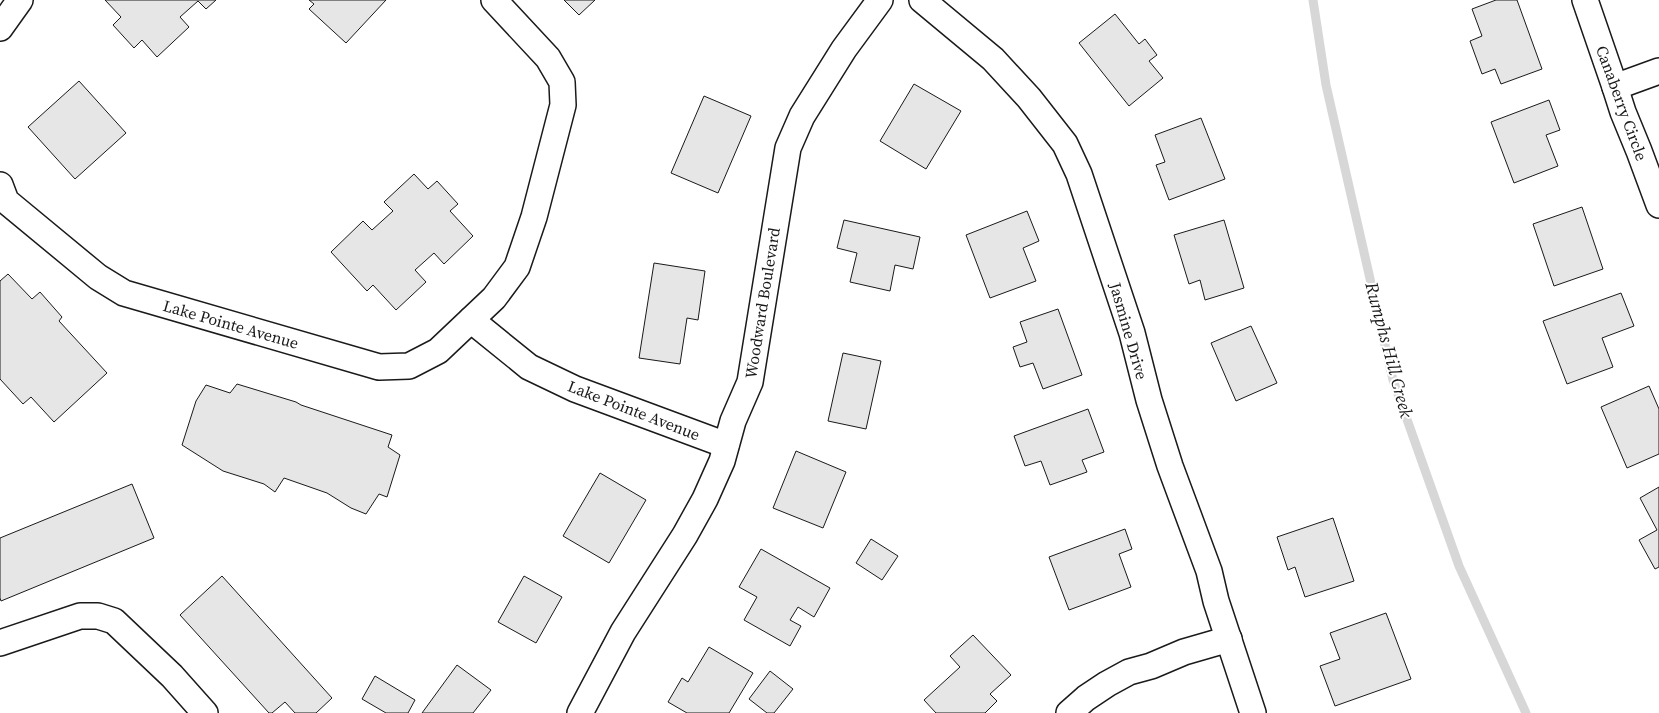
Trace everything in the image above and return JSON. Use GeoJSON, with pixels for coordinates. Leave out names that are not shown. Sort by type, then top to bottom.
{"type":"FeatureCollection","features":[{"type":"Feature","properties":{"kind":"street"},"geometry":{"type":"LineString","coordinates":[[0,28],[20,0]]}},
{"type":"Feature","properties":{"kind":"street","name":"Lake Pointe Avenue"},"geometry":{"type":"LineString","coordinates":[[2,197],[98,277],[124,293],[379,367],[409,366],[438,351],[494,298],[517,267],[534,217],[563,105],[562,82],[548,58],[494,0]]}},
{"type":"Feature","properties":{"kind":"street","name":"Woodward Boulevard"},"geometry":{"type":"LineString","coordinates":[[580,713],[623,632],[705,500],[722,461],[733,421],[750,382],[788,148],[802,116],[844,49],[880,0]]}},
{"type":"Feature","properties":{"kind":"street","name":"Jasmine Drive"},"geometry":{"type":"LineString","coordinates":[[922,0],[993,59],[1029,98],[1065,144],[1079,174],[1132,333],[1152,409],[1170,466],[1210,571],[1216,601],[1253,713]]}},
{"type":"Feature","properties":{"kind":"street","name":"Canaberry Circle"},"geometry":{"type":"LineString","coordinates":[[1585,0],[1623,112],[1659,205]]}},
{"type":"Feature","properties":{"kind":"street"},"geometry":{"type":"LineString","coordinates":[[1616,87],[1659,71]]}},
{"type":"Feature","properties":{"kind":"street","name":"Lake Pointe Avenue"},"geometry":{"type":"LineString","coordinates":[[471,320],[529,367],[575,389],[726,445]]}},
{"type":"Feature","properties":{"kind":"street"},"geometry":{"type":"LineString","coordinates":[[0,643],[80,616],[98,616],[114,621],[172,676],[205,713]]}},
{"type":"Feature","properties":{"kind":"street"},"geometry":{"type":"LineString","coordinates":[[1069,713],[1086,698],[1129,672],[1150,666],[1184,652],[1229,639]]}},
{"type":"Feature","properties":{"kind":"building"},"geometry":{"type":"Polygon","coordinates":[[[105,0],[216,0],[206,9],[198,1],[180,17],[189,27],[157,57],[142,40],[134,48],[113,25],[121,17],[105,0]]]}},
{"type":"Feature","properties":{"kind":"building"},"geometry":{"type":"Polygon","coordinates":[[[309,0],[386,0],[346,43],[309,9],[314,4],[309,0]]]}},
{"type":"Feature","properties":{"kind":"building"},"geometry":{"type":"Polygon","coordinates":[[[564,0],[595,0],[579,15],[564,0]]]}},
{"type":"Feature","properties":{"kind":"building"},"geometry":{"type":"Polygon","coordinates":[[[1496,0],[1517,0],[1542,69],[1501,84],[1495,69],[1482,74],[1470,41],[1482,36],[1472,9],[1496,0]]]}},
{"type":"Feature","properties":{"kind":"building"},"geometry":{"type":"Polygon","coordinates":[[[1115,14],[1139,44],[1145,39],[1157,55],[1149,61],[1163,78],[1129,106],[1079,43],[1115,14]]]}},
{"type":"Feature","properties":{"kind":"building"},"geometry":{"type":"Polygon","coordinates":[[[79,81],[126,133],[75,179],[28,127],[79,81]]]}},
{"type":"Feature","properties":{"kind":"building"},"geometry":{"type":"Polygon","coordinates":[[[914,84],[961,111],[926,169],[880,141],[914,84]]]}},
{"type":"Feature","properties":{"kind":"building"},"geometry":{"type":"Polygon","coordinates":[[[704,96],[751,116],[718,193],[671,173],[704,96]]]}},
{"type":"Feature","properties":{"kind":"building"},"geometry":{"type":"Polygon","coordinates":[[[1549,100],[1560,130],[1546,135],[1558,166],[1514,183],[1491,122],[1549,100]]]}},
{"type":"Feature","properties":{"kind":"building"},"geometry":{"type":"Polygon","coordinates":[[[1201,118],[1225,179],[1169,200],[1156,165],[1165,162],[1155,135],[1201,118]]]}},
{"type":"Feature","properties":{"kind":"building"},"geometry":{"type":"Polygon","coordinates":[[[414,174],[428,189],[437,181],[458,204],[450,211],[473,236],[444,264],[434,253],[415,270],[426,282],[396,310],[373,285],[367,291],[331,252],[363,221],[372,230],[393,211],[384,202],[414,174]]]}},
{"type":"Feature","properties":{"kind":"building"},"geometry":{"type":"Polygon","coordinates":[[[1582,207],[1603,269],[1554,286],[1533,224],[1582,207]]]}},
{"type":"Feature","properties":{"kind":"building"},"geometry":{"type":"Polygon","coordinates":[[[1027,211],[1039,241],[1023,248],[1036,281],[990,298],[966,235],[1027,211]]]}},
{"type":"Feature","properties":{"kind":"building"},"geometry":{"type":"Polygon","coordinates":[[[844,220],[920,237],[913,269],[895,265],[890,291],[850,282],[857,253],[837,248],[844,220]]]}},
{"type":"Feature","properties":{"kind":"building"},"geometry":{"type":"Polygon","coordinates":[[[1224,220],[1244,288],[1205,300],[1200,280],[1189,284],[1174,235],[1224,220]]]}},
{"type":"Feature","properties":{"kind":"building"},"geometry":{"type":"Polygon","coordinates":[[[654,263],[705,271],[698,320],[687,318],[680,364],[639,358],[654,263]]]}},
{"type":"Feature","properties":{"kind":"building"},"geometry":{"type":"Polygon","coordinates":[[[8,274],[32,299],[40,292],[62,317],[59,321],[107,373],[54,422],[31,397],[23,404],[0,379],[0,281],[8,274]]]}},
{"type":"Feature","properties":{"kind":"building"},"geometry":{"type":"Polygon","coordinates":[[[1621,293],[1634,326],[1602,338],[1613,367],[1567,384],[1543,321],[1621,293]]]}},
{"type":"Feature","properties":{"kind":"building"},"geometry":{"type":"Polygon","coordinates":[[[1058,309],[1082,375],[1043,389],[1033,363],[1020,367],[1013,347],[1027,342],[1020,322],[1058,309]]]}},
{"type":"Feature","properties":{"kind":"building"},"geometry":{"type":"Polygon","coordinates":[[[1251,326],[1277,383],[1236,401],[1211,343],[1251,326]]]}},
{"type":"Feature","properties":{"kind":"building"},"geometry":{"type":"Polygon","coordinates":[[[843,353],[881,361],[866,429],[828,421],[843,353]]]}},
{"type":"Feature","properties":{"kind":"building"},"geometry":{"type":"Polygon","coordinates":[[[237,384],[392,435],[388,447],[400,455],[387,497],[379,494],[366,514],[351,508],[327,493],[284,478],[275,492],[264,484],[223,471],[182,445],[196,401],[206,385],[230,393],[237,384]]]}},
{"type":"Feature","properties":{"kind":"building"},"geometry":{"type":"Polygon","coordinates":[[[1649,386],[1659,409],[1659,454],[1627,468],[1601,407],[1649,386]]]}},
{"type":"Feature","properties":{"kind":"building"},"geometry":{"type":"Polygon","coordinates":[[[1088,409],[1104,452],[1082,460],[1087,472],[1050,485],[1041,461],[1025,466],[1014,436],[1088,409]]]}},
{"type":"Feature","properties":{"kind":"building"},"geometry":{"type":"Polygon","coordinates":[[[796,451],[846,472],[823,528],[773,508],[796,451]]]}},
{"type":"Feature","properties":{"kind":"building"},"geometry":{"type":"Polygon","coordinates":[[[600,473],[646,500],[609,563],[563,536],[600,473]]]}},
{"type":"Feature","properties":{"kind":"building"},"geometry":{"type":"Polygon","coordinates":[[[132,484],[154,538],[1,601],[0,538],[132,484]]]}},
{"type":"Feature","properties":{"kind":"building"},"geometry":{"type":"Polygon","coordinates":[[[1659,487],[1659,567],[1655,569],[1639,540],[1657,530],[1640,498],[1659,487]]]}},
{"type":"Feature","properties":{"kind":"building"},"geometry":{"type":"Polygon","coordinates":[[[1333,518],[1354,581],[1305,597],[1295,567],[1288,570],[1277,537],[1333,518]]]}},
{"type":"Feature","properties":{"kind":"building"},"geometry":{"type":"Polygon","coordinates":[[[1125,529],[1132,549],[1119,554],[1131,587],[1069,610],[1049,557],[1125,529]]]}},
{"type":"Feature","properties":{"kind":"building"},"geometry":{"type":"Polygon","coordinates":[[[871,539],[898,556],[882,580],[856,563],[871,539]]]}},
{"type":"Feature","properties":{"kind":"building"},"geometry":{"type":"Polygon","coordinates":[[[761,549],[830,588],[814,617],[798,607],[790,620],[801,626],[790,646],[744,620],[757,597],[739,587],[761,549]]]}},
{"type":"Feature","properties":{"kind":"building"},"geometry":{"type":"Polygon","coordinates":[[[222,576],[332,698],[316,713],[295,713],[285,702],[272,713],[269,713],[180,615],[222,576]]]}},
{"type":"Feature","properties":{"kind":"building"},"geometry":{"type":"Polygon","coordinates":[[[524,576],[562,597],[536,643],[498,622],[524,576]]]}},
{"type":"Feature","properties":{"kind":"building"},"geometry":{"type":"Polygon","coordinates":[[[1386,613],[1411,679],[1335,706],[1320,666],[1340,659],[1330,633],[1386,613]]]}},
{"type":"Feature","properties":{"kind":"building"},"geometry":{"type":"Polygon","coordinates":[[[973,635],[1011,675],[990,694],[997,701],[985,713],[936,713],[924,700],[960,667],[950,656],[973,635]]]}},
{"type":"Feature","properties":{"kind":"building"},"geometry":{"type":"Polygon","coordinates":[[[709,647],[753,673],[729,713],[687,713],[668,702],[682,678],[688,682],[709,647]]]}},
{"type":"Feature","properties":{"kind":"building"},"geometry":{"type":"Polygon","coordinates":[[[457,665],[491,690],[473,713],[422,713],[457,665]]]}},
{"type":"Feature","properties":{"kind":"building"},"geometry":{"type":"Polygon","coordinates":[[[770,671],[793,689],[774,713],[767,713],[749,699],[770,671]]]}},
{"type":"Feature","properties":{"kind":"building"},"geometry":{"type":"Polygon","coordinates":[[[375,676],[415,700],[408,713],[386,713],[362,699],[375,676]]]}},
{"type":"Feature","properties":{"kind":"waterway","name":"Rumphs Hill Creek"},"geometry":{"type":"LineString","coordinates":[[1313,0],[1326,85],[1393,380],[1459,566],[1526,713]]}}]}
